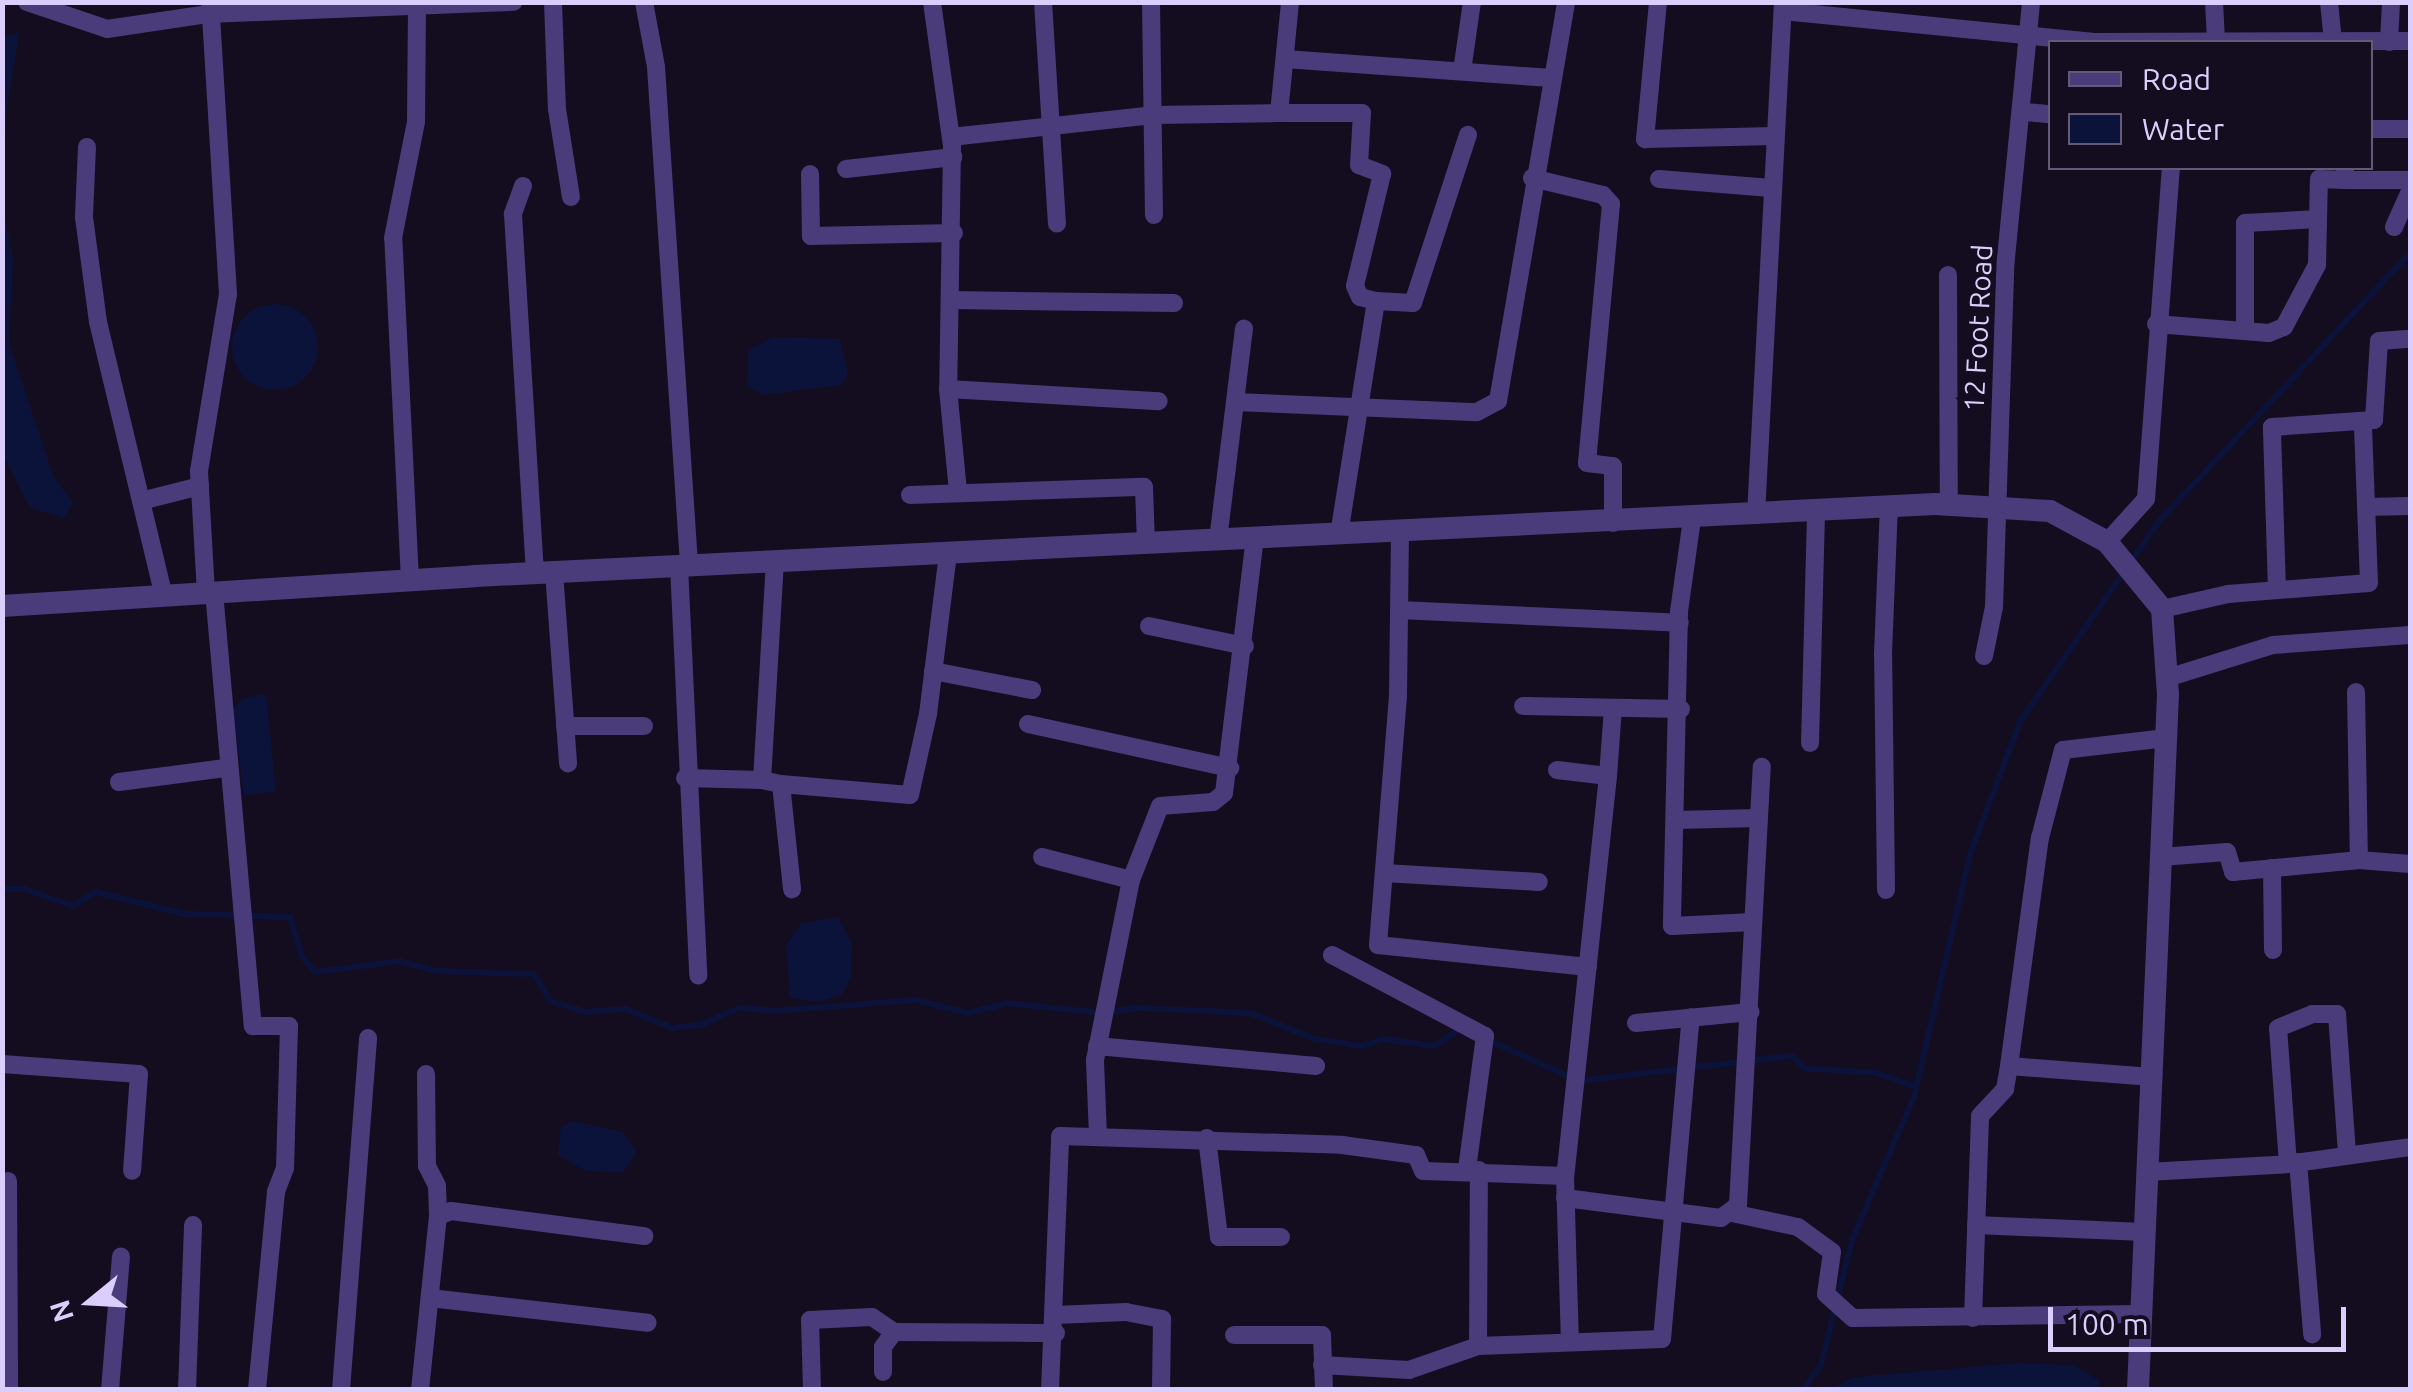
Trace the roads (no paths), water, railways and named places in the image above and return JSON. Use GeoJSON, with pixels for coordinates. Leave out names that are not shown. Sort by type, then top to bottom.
{"type":"FeatureCollection","features":[{"type":"Feature","properties":{"kind":"street"},"geometry":{"type":"LineString","coordinates":[[27,2],[106,29],[209,8],[514,2]]}},
{"type":"Feature","properties":{"kind":"street"},"geometry":{"type":"LineString","coordinates":[[553,2],[557,109],[571,197]]}},
{"type":"Feature","properties":{"kind":"street"},"geometry":{"type":"LineString","coordinates":[[644,2],[656,67],[684,566],[685,778],[698,976]]}},
{"type":"Feature","properties":{"kind":"street"},"geometry":{"type":"LineString","coordinates":[[932,2],[953,157],[948,390],[958,491]]}},
{"type":"Feature","properties":{"kind":"street"},"geometry":{"type":"LineString","coordinates":[[1042,2],[1047,126],[1057,224]]}},
{"type":"Feature","properties":{"kind":"street"},"geometry":{"type":"LineString","coordinates":[[1151,2],[1154,216]]}},
{"type":"Feature","properties":{"kind":"street"},"geometry":{"type":"LineString","coordinates":[[1279,113],[1290,2]]}},
{"type":"Feature","properties":{"kind":"street"},"geometry":{"type":"LineString","coordinates":[[1462,71],[1472,2]]}},
{"type":"Feature","properties":{"kind":"street"},"geometry":{"type":"LineString","coordinates":[[1235,402],[1354,410],[1477,412],[1498,401],[1532,178],[1566,2]]}},
{"type":"Feature","properties":{"kind":"street"},"geometry":{"type":"LineString","coordinates":[[1658,2],[1645,139],[1774,136]]}},
{"type":"Feature","properties":{"kind":"street","name":"12 Foot Road"},"geometry":{"type":"LineString","coordinates":[[1984,656],[1999,508],[2005,268],[2025,112],[2031,2]]}},
{"type":"Feature","properties":{"kind":"street"},"geometry":{"type":"LineString","coordinates":[[2214,2],[2216,40]]}},
{"type":"Feature","properties":{"kind":"street"},"geometry":{"type":"LineString","coordinates":[[2330,2],[2333,40]]}},
{"type":"Feature","properties":{"kind":"street"},"geometry":{"type":"LineString","coordinates":[[2390,42],[2391,2]]}},
{"type":"Feature","properties":{"kind":"street"},"geometry":{"type":"LineString","coordinates":[[405,6],[416,122],[393,238],[410,580]]}},
{"type":"Feature","properties":{"kind":"street"},"geometry":{"type":"LineString","coordinates":[[1756,515],[1783,7],[2029,36],[2126,40]]}},
{"type":"Feature","properties":{"kind":"street"},"geometry":{"type":"LineString","coordinates":[[209,8],[228,294],[217,385],[204,414],[200,486],[225,768],[237,832],[253,1026],[290,1026],[285,1168],[276,1192],[256,1390]]}},
{"type":"Feature","properties":{"kind":"street"},"geometry":{"type":"LineString","coordinates":[[2373,42],[2410,41]]}},
{"type":"Feature","properties":{"kind":"street"},"geometry":{"type":"LineString","coordinates":[[1285,59],[1551,78]]}},
{"type":"Feature","properties":{"kind":"street"},"geometry":{"type":"LineString","coordinates":[[2025,112],[2048,114]]}},
{"type":"Feature","properties":{"kind":"street"},"geometry":{"type":"LineString","coordinates":[[951,137],[1153,114],[1365,115],[1359,165],[1382,177],[1356,286],[1360,297],[1413,303],[1468,135]]}},
{"type":"Feature","properties":{"kind":"street"},"geometry":{"type":"LineString","coordinates":[[2373,129],[2410,129]]}},
{"type":"Feature","properties":{"kind":"street"},"geometry":{"type":"LineString","coordinates":[[87,147],[84,218],[98,322],[164,596]]}},
{"type":"Feature","properties":{"kind":"street"},"geometry":{"type":"LineString","coordinates":[[846,169],[953,157]]}},
{"type":"Feature","properties":{"kind":"street"},"geometry":{"type":"LineString","coordinates":[[2118,557],[2146,499],[2156,324],[2171,170]]}},
{"type":"Feature","properties":{"kind":"street"},"geometry":{"type":"LineString","coordinates":[[810,174],[812,236],[954,233]]}},
{"type":"Feature","properties":{"kind":"street"},"geometry":{"type":"LineString","coordinates":[[2156,324],[2269,333],[2284,327],[2308,292],[2317,265],[2319,179],[2345,174],[2410,180]]}},
{"type":"Feature","properties":{"kind":"street"},"geometry":{"type":"LineString","coordinates":[[1532,178],[1603,195],[1611,204],[1587,463],[1614,466],[1613,523]]}},
{"type":"Feature","properties":{"kind":"street"},"geometry":{"type":"LineString","coordinates":[[1659,179],[1771,188]]}},
{"type":"Feature","properties":{"kind":"street"},"geometry":{"type":"LineString","coordinates":[[523,186],[513,214],[544,572],[568,763]]}},
{"type":"Feature","properties":{"kind":"street"},"geometry":{"type":"LineString","coordinates":[[2394,227],[2410,192]]}},
{"type":"Feature","properties":{"kind":"street"},"geometry":{"type":"LineString","coordinates":[[2245,330],[2246,223],[2318,220]]}},
{"type":"Feature","properties":{"kind":"street"},"geometry":{"type":"LineString","coordinates":[[1948,275],[1949,505]]}},
{"type":"Feature","properties":{"kind":"street"},"geometry":{"type":"LineString","coordinates":[[952,300],[1174,302]]}},
{"type":"Feature","properties":{"kind":"street"},"geometry":{"type":"LineString","coordinates":[[1339,534],[1354,410],[1376,301]]}},
{"type":"Feature","properties":{"kind":"street"},"geometry":{"type":"LineString","coordinates":[[1218,540],[1244,329]]}},
{"type":"Feature","properties":{"kind":"street"},"geometry":{"type":"LineString","coordinates":[[2277,590],[2272,427],[2364,425],[2374,420],[2380,341],[2410,338]]}},
{"type":"Feature","properties":{"kind":"street"},"geometry":{"type":"LineString","coordinates":[[948,390],[1159,400]]}},
{"type":"Feature","properties":{"kind":"street"},"geometry":{"type":"LineString","coordinates":[[2162,609],[2277,590],[2369,583],[2364,425]]}},
{"type":"Feature","properties":{"kind":"street"},"geometry":{"type":"LineString","coordinates":[[142,500],[200,486]]}},
{"type":"Feature","properties":{"kind":"street"},"geometry":{"type":"LineString","coordinates":[[910,495],[1144,487],[1146,543]]}},
{"type":"Feature","properties":{"kind":"street"},"geometry":{"type":"LineString","coordinates":[[2,606],[544,572],[1890,507],[1949,505],[2050,511],[2118,557],[2162,609],[2166,738],[2138,1390]]}},
{"type":"Feature","properties":{"kind":"street"},"geometry":{"type":"LineString","coordinates":[[2366,506],[2410,506]]}},
{"type":"Feature","properties":{"kind":"street"},"geometry":{"type":"LineString","coordinates":[[1886,890],[1883,654],[1890,507]]}},
{"type":"Feature","properties":{"kind":"street"},"geometry":{"type":"LineString","coordinates":[[1810,743],[1816,511]]}},
{"type":"Feature","properties":{"kind":"street"},"geometry":{"type":"LineString","coordinates":[[1692,519],[1680,624],[1681,708],[1672,926],[1753,922]]}},
{"type":"Feature","properties":{"kind":"street"},"geometry":{"type":"LineString","coordinates":[[1400,532],[1399,610],[1378,945],[1588,967]]}},
{"type":"Feature","properties":{"kind":"street"},"geometry":{"type":"LineString","coordinates":[[1098,1136],[1097,1046],[1131,880],[1160,806],[1220,800],[1230,768],[1255,538]]}},
{"type":"Feature","properties":{"kind":"street"},"geometry":{"type":"LineString","coordinates":[[685,778],[910,794],[934,671],[948,553]]}},
{"type":"Feature","properties":{"kind":"street"},"geometry":{"type":"LineString","coordinates":[[775,561],[772,782],[792,889]]}},
{"type":"Feature","properties":{"kind":"street"},"geometry":{"type":"LineString","coordinates":[[1399,610],[1680,624]]}},
{"type":"Feature","properties":{"kind":"street"},"geometry":{"type":"LineString","coordinates":[[1148,626],[1246,646]]}},
{"type":"Feature","properties":{"kind":"street"},"geometry":{"type":"LineString","coordinates":[[2166,678],[2274,645],[2410,635]]}},
{"type":"Feature","properties":{"kind":"street"},"geometry":{"type":"LineString","coordinates":[[934,671],[1032,690]]}},
{"type":"Feature","properties":{"kind":"street"},"geometry":{"type":"LineString","coordinates":[[2356,692],[2360,860]]}},
{"type":"Feature","properties":{"kind":"street"},"geometry":{"type":"LineString","coordinates":[[1524,706],[1681,708]]}},
{"type":"Feature","properties":{"kind":"street"},"geometry":{"type":"LineString","coordinates":[[1570,1340],[1565,1176],[1613,708]]}},
{"type":"Feature","properties":{"kind":"street"},"geometry":{"type":"LineString","coordinates":[[1028,724],[1230,768]]}},
{"type":"Feature","properties":{"kind":"street"},"geometry":{"type":"LineString","coordinates":[[565,726],[644,726]]}},
{"type":"Feature","properties":{"kind":"street"},"geometry":{"type":"LineString","coordinates":[[1973,1318],[1980,1116],[2005,1089],[2040,838],[2063,750],[2166,738]]}},
{"type":"Feature","properties":{"kind":"street"},"geometry":{"type":"LineString","coordinates":[[1732,1213],[1738,1204],[1762,766]]}},
{"type":"Feature","properties":{"kind":"street"},"geometry":{"type":"LineString","coordinates":[[119,782],[225,768]]}},
{"type":"Feature","properties":{"kind":"street"},"geometry":{"type":"LineString","coordinates":[[1557,770],[1608,776]]}},
{"type":"Feature","properties":{"kind":"street"},"geometry":{"type":"LineString","coordinates":[[1676,820],[1759,818]]}},
{"type":"Feature","properties":{"kind":"street"},"geometry":{"type":"LineString","coordinates":[[2161,857],[2227,852],[2234,872],[2360,860],[2410,864]]}},
{"type":"Feature","properties":{"kind":"street"},"geometry":{"type":"LineString","coordinates":[[1042,857],[1131,880]]}},
{"type":"Feature","properties":{"kind":"street"},"geometry":{"type":"LineString","coordinates":[[2272,868],[2273,950]]}},
{"type":"Feature","properties":{"kind":"street"},"geometry":{"type":"LineString","coordinates":[[1384,873],[1539,882]]}},
{"type":"Feature","properties":{"kind":"street"},"geometry":{"type":"LineString","coordinates":[[1332,956],[1485,1036],[1473,1170],[1478,1346]]}},
{"type":"Feature","properties":{"kind":"street"},"geometry":{"type":"LineString","coordinates":[[1636,1022],[1750,1012]]}},
{"type":"Feature","properties":{"kind":"street"},"geometry":{"type":"LineString","coordinates":[[2312,1334],[2278,1028],[2312,1014],[2337,1014],[2347,1155]]}},
{"type":"Feature","properties":{"kind":"street"},"geometry":{"type":"LineString","coordinates":[[1322,1365],[1410,1370],[1478,1346],[1662,1340],[1691,1018]]}},
{"type":"Feature","properties":{"kind":"street"},"geometry":{"type":"LineString","coordinates":[[341,1390],[368,1038]]}},
{"type":"Feature","properties":{"kind":"street"},"geometry":{"type":"LineString","coordinates":[[1097,1046],[1316,1066]]}},
{"type":"Feature","properties":{"kind":"street"},"geometry":{"type":"LineString","coordinates":[[2,1064],[139,1074],[132,1172]]}},
{"type":"Feature","properties":{"kind":"street"},"geometry":{"type":"LineString","coordinates":[[2009,1066],[2152,1077]]}},
{"type":"Feature","properties":{"kind":"street"},"geometry":{"type":"LineString","coordinates":[[420,1390],[438,1216],[437,1186],[427,1166],[426,1074]]}},
{"type":"Feature","properties":{"kind":"street"},"geometry":{"type":"LineString","coordinates":[[1050,1390],[1056,1324],[1052,1244],[1060,1136],[1342,1145],[1416,1156],[1423,1171],[1565,1176]]}},
{"type":"Feature","properties":{"kind":"street"},"geometry":{"type":"LineString","coordinates":[[1207,1138],[1219,1238],[1282,1237]]}},
{"type":"Feature","properties":{"kind":"street"},"geometry":{"type":"LineString","coordinates":[[2147,1172],[2293,1164],[2410,1147]]}},
{"type":"Feature","properties":{"kind":"street"},"geometry":{"type":"LineString","coordinates":[[8,1180],[10,1390]]}},
{"type":"Feature","properties":{"kind":"street"},"geometry":{"type":"LineString","coordinates":[[1564,1198],[1673,1213],[1732,1213],[1798,1227],[1832,1252],[1826,1294],[1853,1318],[2140,1314]]}},
{"type":"Feature","properties":{"kind":"street"},"geometry":{"type":"LineString","coordinates":[[438,1216],[451,1210],[644,1236]]}},
{"type":"Feature","properties":{"kind":"street"},"geometry":{"type":"LineString","coordinates":[[187,1390],[193,1225]]}},
{"type":"Feature","properties":{"kind":"street"},"geometry":{"type":"LineString","coordinates":[[1976,1225],[2144,1232]]}},
{"type":"Feature","properties":{"kind":"street"},"geometry":{"type":"LineString","coordinates":[[110,1390],[120,1256]]}},
{"type":"Feature","properties":{"kind":"street"},"geometry":{"type":"LineString","coordinates":[[430,1298],[648,1323]]}},
{"type":"Feature","properties":{"kind":"street"},"geometry":{"type":"LineString","coordinates":[[812,1390],[810,1320],[872,1318],[894,1332],[1056,1324],[1126,1312],[1162,1319],[1161,1390]]}},
{"type":"Feature","properties":{"kind":"street"},"geometry":{"type":"LineString","coordinates":[[883,1372],[883,1347],[894,1332]]}},
{"type":"Feature","properties":{"kind":"street"},"geometry":{"type":"LineString","coordinates":[[1234,1335],[1322,1335],[1324,1390]]}},
{"type":"Feature","properties":{"kind":"water"},"geometry":{"type":"Polygon","coordinates":[[[19,33],[7,110],[3,191],[3,36],[19,33]]]}},
{"type":"Feature","properties":{"kind":"water"},"geometry":{"type":"Polygon","coordinates":[[[3,207],[13,258],[9,343],[54,477],[73,503],[64,518],[30,508],[3,454],[3,207]]]}},
{"type":"Feature","properties":{"kind":"water"},"geometry":{"type":"Polygon","coordinates":[[[267,304],[283,304],[306,316],[315,330],[315,364],[306,378],[283,390],[267,390],[251,383],[239,371],[232,355],[232,339],[239,323],[251,311],[267,304]]]}},
{"type":"Feature","properties":{"kind":"water"},"geometry":{"type":"Polygon","coordinates":[[[773,337],[840,339],[848,374],[842,385],[763,395],[747,386],[748,350],[773,337]]]}},
{"type":"Feature","properties":{"kind":"water"},"geometry":{"type":"Polygon","coordinates":[[[266,694],[276,792],[244,795],[233,709],[243,698],[266,694]]]}},
{"type":"Feature","properties":{"kind":"water"},"geometry":{"type":"Polygon","coordinates":[[[838,917],[852,944],[851,977],[842,995],[819,1002],[790,998],[786,945],[801,923],[838,917]]]}},
{"type":"Feature","properties":{"kind":"water"},"geometry":{"type":"Polygon","coordinates":[[[573,1121],[623,1132],[637,1152],[623,1173],[585,1171],[558,1155],[561,1126],[573,1121]]]}},
{"type":"Feature","properties":{"kind":"water"},"geometry":{"type":"Polygon","coordinates":[[[2018,1363],[2075,1365],[2100,1381],[2098,1389],[1829,1389],[1855,1377],[2018,1363]]]}},
{"type":"Feature","properties":{"kind":"waterway"},"geometry":{"type":"LineString","coordinates":[[1803,1390],[1821,1365],[1852,1240],[1914,1097],[1970,854],[2021,720],[2160,520],[2410,253]]}},
{"type":"Feature","properties":{"kind":"waterway"},"geometry":{"type":"LineString","coordinates":[[2,889],[25,889],[73,906],[95,892],[185,914],[290,917],[302,957],[315,972],[400,961],[435,971],[534,974],[550,1001],[586,1012],[626,1009],[672,1028],[700,1025],[740,1008],[776,1011],[915,1000],[968,1013],[1007,1003],[1102,1013],[1136,1008],[1251,1013],[1315,1039],[1362,1046],[1384,1039],[1434,1046],[1460,1029]]}},
{"type":"Feature","properties":{"kind":"waterway"},"geometry":{"type":"LineString","coordinates":[[1486,1039],[1579,1081],[1793,1056],[1804,1068],[1876,1073],[1917,1087]]}}]}
